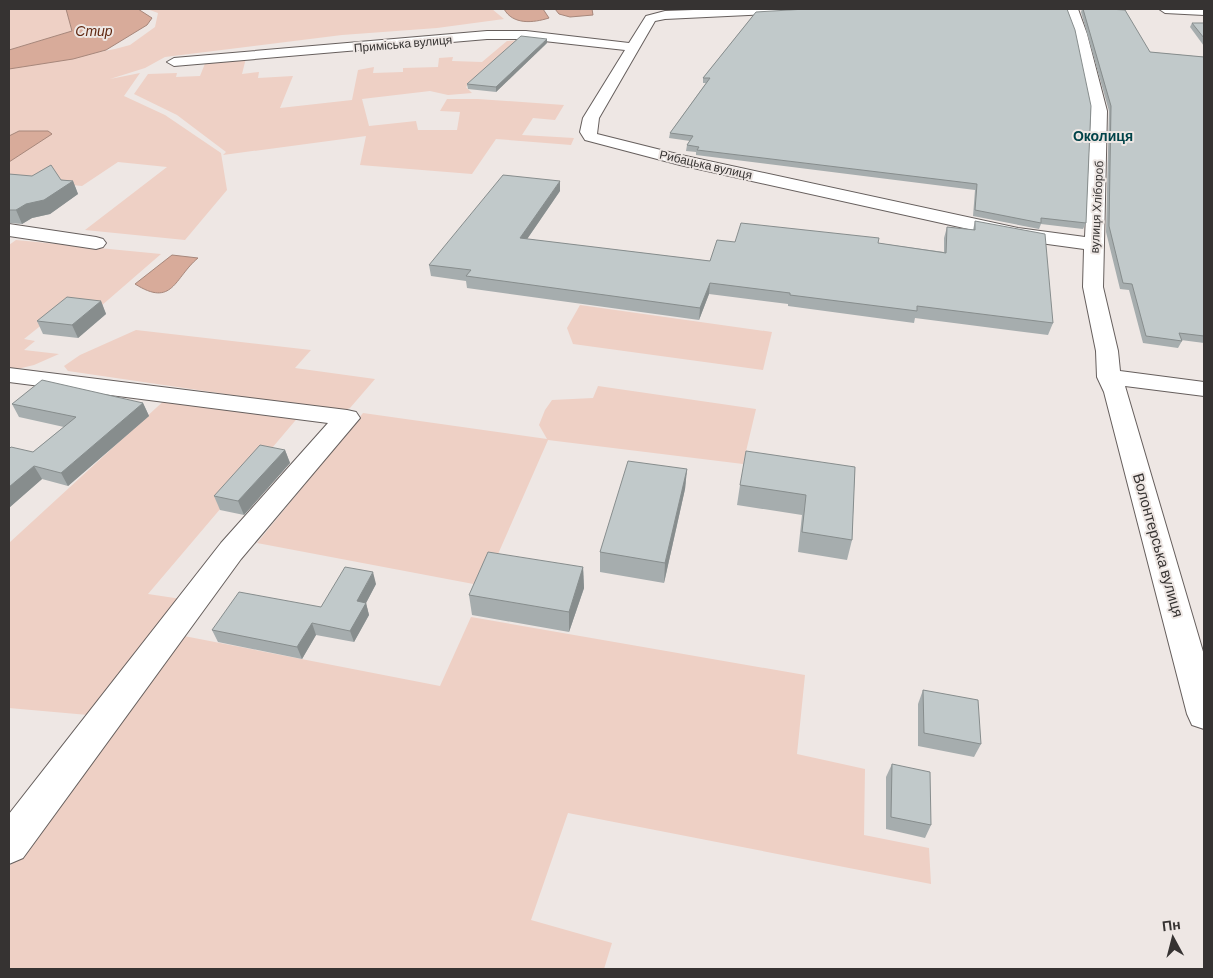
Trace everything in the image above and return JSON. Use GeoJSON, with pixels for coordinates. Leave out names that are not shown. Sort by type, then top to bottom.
{"type":"FeatureCollection","features":[{"type":"Feature","properties":{"kind":"street","name":"Рибацька вулиця"},"geometry":{"type":"LineString","coordinates":[[793,9],[664,15],[650,19],[591,118],[588,132],[591,137],[680,160],[1018,234],[1094,244]]}},
{"type":"Feature","properties":{"kind":"street","name":"вулиця Хлібороб"},"geometry":{"type":"LineString","coordinates":[[1072,9],[1081,34],[1099,111],[1093,287],[1107,351],[1109,377]]}},
{"type":"Feature","properties":{"kind":"street"},"geometry":{"type":"LineString","coordinates":[[1166,9],[1204,11]]}},
{"type":"Feature","properties":{"kind":"street","name":"Приміська вулиця"},"geometry":{"type":"LineString","coordinates":[[174,62],[487,35],[526,35],[632,48]]}},
{"type":"Feature","properties":{"kind":"street"},"geometry":{"type":"LineString","coordinates":[[9,230],[96,243]]}},
{"type":"Feature","properties":{"kind":"street"},"geometry":{"type":"LineString","coordinates":[[9,375],[348,418],[231,551],[9,845]]}},
{"type":"Feature","properties":{"kind":"street"},"geometry":{"type":"LineString","coordinates":[[1109,377],[1204,389]]}},
{"type":"Feature","properties":{"kind":"street","name":"Волонтерська вулиця"},"geometry":{"type":"LineString","coordinates":[[1109,377],[1116,392],[1197,659],[1204,714]]}},
{"type":"Feature","properties":{"kind":"shaded area"},"geometry":{"type":"Polygon","coordinates":[[[9,9],[66,9],[72,31],[9,50],[9,9]]]}},
{"type":"Feature","properties":{"kind":"shaded area"},"geometry":{"type":"Polygon","coordinates":[[[147,9],[492,9],[504,19],[437,28],[342,35],[165,57],[145,68],[110,79],[140,73],[124,96],[165,115],[221,153],[227,190],[185,240],[85,230],[167,167],[118,162],[82,186],[9,179],[9,69],[130,45],[155,27],[158,13],[147,9]]]}},
{"type":"Feature","properties":{"kind":"shaded area"},"geometry":{"type":"Polygon","coordinates":[[[522,40],[466,87],[472,93],[448,95],[430,91],[362,99],[369,126],[416,121],[418,130],[457,130],[460,112],[440,111],[447,99],[478,99],[564,105],[555,120],[533,118],[522,135],[574,138],[571,145],[496,139],[472,174],[360,165],[366,136],[223,155],[226,152],[177,115],[134,94],[148,74],[177,73],[176,77],[200,76],[206,61],[246,58],[242,74],[259,72],[258,78],[293,76],[280,108],[352,100],[358,70],[374,67],[373,73],[403,72],[403,68],[438,67],[439,58],[453,57],[452,61],[482,62],[507,41],[522,40]]]}},
{"type":"Feature","properties":{"kind":"shaded area"},"geometry":{"type":"Polygon","coordinates":[[[16,240],[161,254],[101,306],[69,303],[24,339],[35,341],[24,350],[59,354],[34,365],[9,371],[9,245],[16,240]]]}},
{"type":"Feature","properties":{"kind":"shaded area"},"geometry":{"type":"Polygon","coordinates":[[[580,305],[772,332],[763,370],[573,344],[567,328],[580,305]]]}},
{"type":"Feature","properties":{"kind":"shaded area"},"geometry":{"type":"Polygon","coordinates":[[[136,330],[311,350],[295,368],[375,379],[350,408],[342,411],[68,371],[64,366],[80,355],[136,330]]]}},
{"type":"Feature","properties":{"kind":"shaded area"},"geometry":{"type":"Polygon","coordinates":[[[598,386],[756,409],[743,464],[548,440],[484,586],[257,543],[363,413],[547,439],[539,425],[545,410],[552,400],[593,398],[598,386]]]}},
{"type":"Feature","properties":{"kind":"shaded area"},"geometry":{"type":"Polygon","coordinates":[[[168,397],[300,415],[148,594],[188,600],[88,715],[9,708],[9,543],[168,397]]]}},
{"type":"Feature","properties":{"kind":"shaded area"},"geometry":{"type":"Polygon","coordinates":[[[471,617],[805,675],[797,754],[865,769],[864,835],[929,848],[931,884],[568,813],[531,920],[612,943],[604,969],[9,969],[9,867],[184,636],[440,686],[471,617]]]}},
{"type":"Feature","properties":{"kind":"water","name":"Стир"},"geometry":{"type":"Polygon","coordinates":[[[66,9],[138,9],[152,18],[147,25],[106,50],[73,59],[9,69],[9,50],[72,31],[66,9]]]}},
{"type":"Feature","properties":{"kind":"water"},"geometry":{"type":"Polygon","coordinates":[[[504,9],[543,9],[549,18],[530,22],[518,20],[513,18],[504,9]]]}},
{"type":"Feature","properties":{"kind":"water"},"geometry":{"type":"Polygon","coordinates":[[[555,9],[592,9],[593,15],[570,17],[559,14],[555,9]]]}},
{"type":"Feature","properties":{"kind":"water"},"geometry":{"type":"Polygon","coordinates":[[[19,131],[48,131],[52,134],[9,162],[9,136],[19,131]]]}},
{"type":"Feature","properties":{"kind":"water"},"geometry":{"type":"Polygon","coordinates":[[[172,255],[198,258],[172,288],[165,292],[148,291],[135,284],[172,255]]]}},
{"type":"Feature","properties":{"kind":"building"},"geometry":{"type":"Polygon","coordinates":[[[806,9],[1067,9],[1075,30],[1091,106],[1086,223],[1041,218],[1041,223],[975,210],[977,184],[697,150],[699,147],[687,145],[693,136],[670,133],[710,78],[703,78],[756,12],[806,9]]]}},
{"type":"Feature","properties":{"kind":"building"},"geometry":{"type":"Polygon","coordinates":[[[1083,9],[1125,10],[1150,52],[1204,57],[1204,336],[1179,333],[1182,341],[1146,336],[1132,284],[1123,283],[1109,226],[1111,106],[1083,9]]]}},
{"type":"Feature","properties":{"kind":"building"},"geometry":{"type":"Polygon","coordinates":[[[1192,23],[1204,23],[1204,38],[1192,23]]]}},
{"type":"Feature","properties":{"kind":"building"},"geometry":{"type":"Polygon","coordinates":[[[521,36],[547,39],[496,87],[467,84],[521,36]]]}},
{"type":"Feature","properties":{"kind":"building"},"geometry":{"type":"Polygon","coordinates":[[[51,165],[61,180],[73,181],[44,200],[26,204],[16,210],[9,210],[9,174],[32,176],[51,165]]]}},
{"type":"Feature","properties":{"kind":"building"},"geometry":{"type":"Polygon","coordinates":[[[503,175],[560,181],[520,238],[710,261],[717,240],[735,242],[741,223],[879,238],[878,243],[946,253],[947,227],[975,230],[975,221],[1045,234],[1053,323],[917,306],[917,311],[710,283],[700,308],[466,276],[471,270],[429,265],[503,175]]]}},
{"type":"Feature","properties":{"kind":"building"},"geometry":{"type":"Polygon","coordinates":[[[67,297],[101,301],[72,325],[37,321],[67,297]]]}},
{"type":"Feature","properties":{"kind":"building"},"geometry":{"type":"Polygon","coordinates":[[[42,380],[143,403],[61,473],[34,466],[9,487],[9,449],[11,447],[33,452],[76,417],[12,404],[42,380]]]}},
{"type":"Feature","properties":{"kind":"building"},"geometry":{"type":"Polygon","coordinates":[[[260,445],[285,450],[238,501],[214,496],[260,445]]]}},
{"type":"Feature","properties":{"kind":"building"},"geometry":{"type":"Polygon","coordinates":[[[746,451],[855,467],[852,540],[802,532],[806,495],[740,485],[746,451]]]}},
{"type":"Feature","properties":{"kind":"building"},"geometry":{"type":"Polygon","coordinates":[[[628,461],[687,469],[665,563],[600,552],[628,461]]]}},
{"type":"Feature","properties":{"kind":"building"},"geometry":{"type":"Polygon","coordinates":[[[488,552],[583,567],[569,612],[469,595],[488,552]]]}},
{"type":"Feature","properties":{"kind":"building"},"geometry":{"type":"Polygon","coordinates":[[[345,567],[373,572],[357,601],[366,603],[350,631],[312,623],[297,647],[212,630],[239,592],[321,607],[345,567]]]}},
{"type":"Feature","properties":{"kind":"building"},"geometry":{"type":"Polygon","coordinates":[[[923,690],[978,700],[981,744],[924,733],[923,690]]]}},
{"type":"Feature","properties":{"kind":"building"},"geometry":{"type":"Polygon","coordinates":[[[892,764],[930,772],[931,825],[891,817],[892,764]]]}},
{"type":"Feature","properties":{"kind":"district","name":"Околиця"},"geometry":{"type":"Point","coordinates":[1103,135]}}]}
